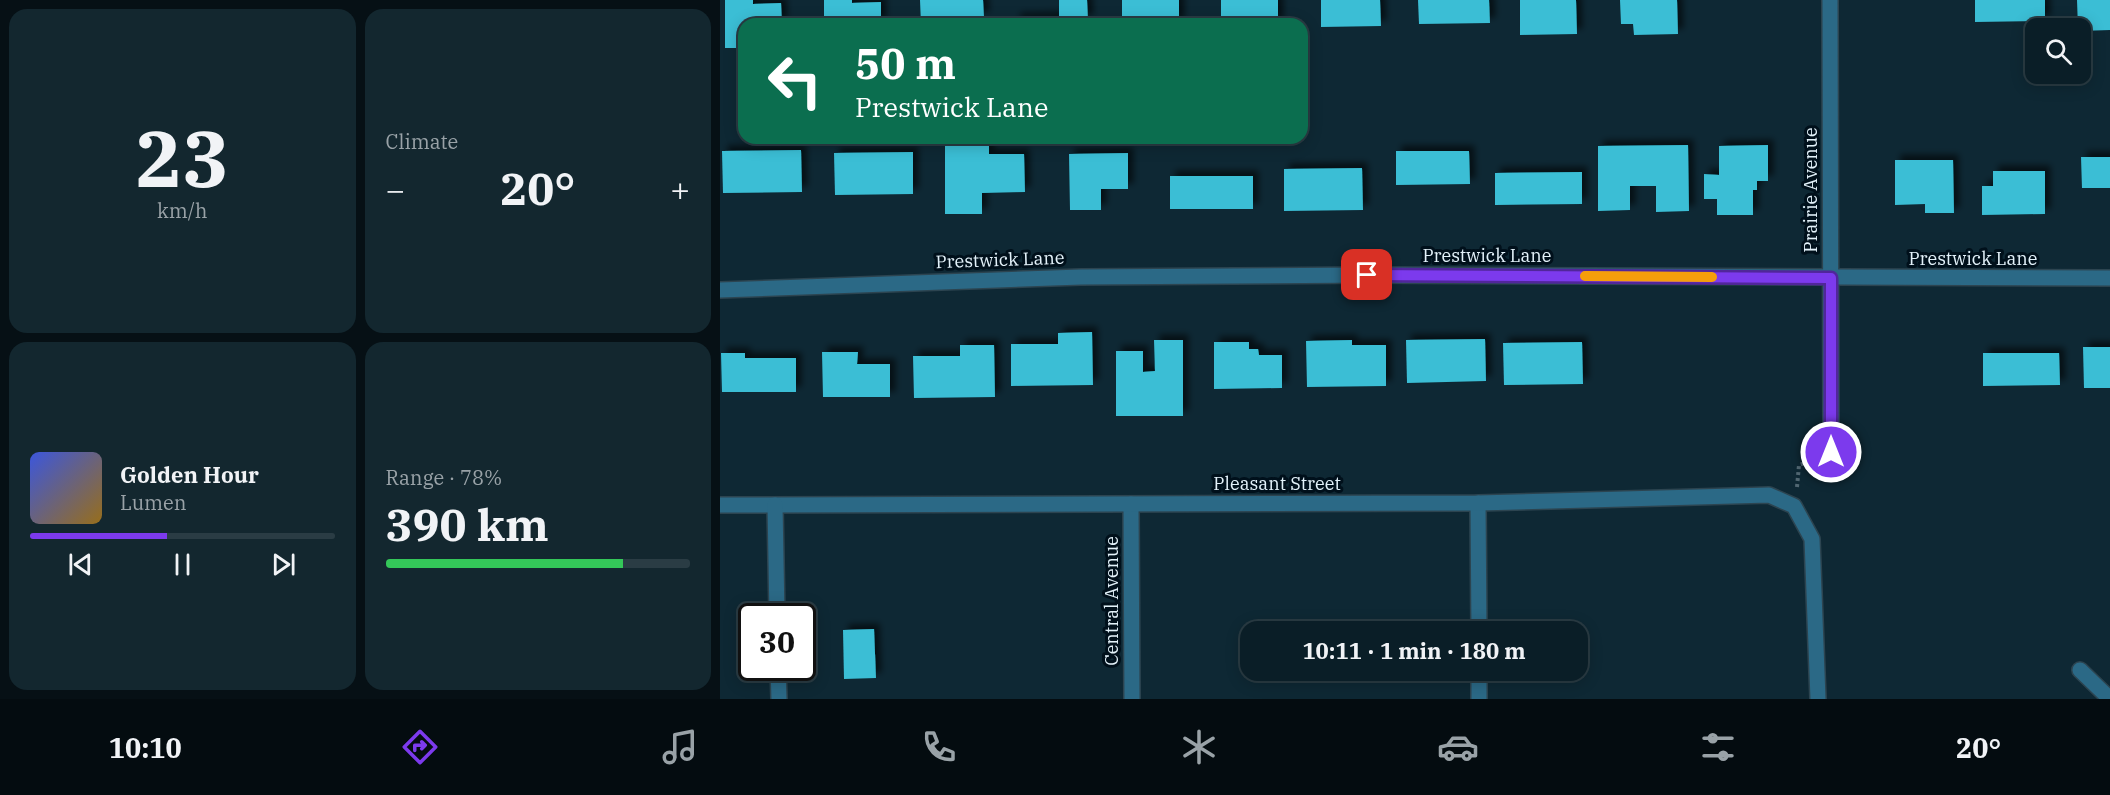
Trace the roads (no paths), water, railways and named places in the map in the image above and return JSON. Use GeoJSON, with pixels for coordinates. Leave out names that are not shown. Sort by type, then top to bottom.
{"type":"FeatureCollection","features":[{"type":"Feature","properties":{"kind":"street","name":"Prairie Avenue"},"geometry":{"type":"LineString","coordinates":[[1830,0],[1831,452]]}},
{"type":"Feature","properties":{"kind":"street","name":"Prestwick Lane"},"geometry":{"type":"LineString","coordinates":[[720,290],[1081,277],[1379,275],[2110,278]]}},
{"type":"Feature","properties":{"kind":"street","name":"Pleasant Street"},"geometry":{"type":"LineString","coordinates":[[720,505],[1479,502],[1769,495],[1794,506],[1812,539],[1818,699]]}},
{"type":"Feature","properties":{"kind":"street"},"geometry":{"type":"LineString","coordinates":[[1479,502],[1479,621]]}},
{"type":"Feature","properties":{"kind":"street","name":"Central Avenue"},"geometry":{"type":"LineString","coordinates":[[1131,504],[1132,699]]}},
{"type":"Feature","properties":{"kind":"street"},"geometry":{"type":"LineString","coordinates":[[775,505],[777,603]]}},
{"type":"Feature","properties":{"kind":"street"},"geometry":{"type":"LineString","coordinates":[[2080,670],[2110,699]]}},
{"type":"Feature","properties":{"kind":"street"},"geometry":{"type":"LineString","coordinates":[[778,681],[778,699]]}},
{"type":"Feature","properties":{"kind":"street"},"geometry":{"type":"LineString","coordinates":[[1479,681],[1479,699]]}}]}
